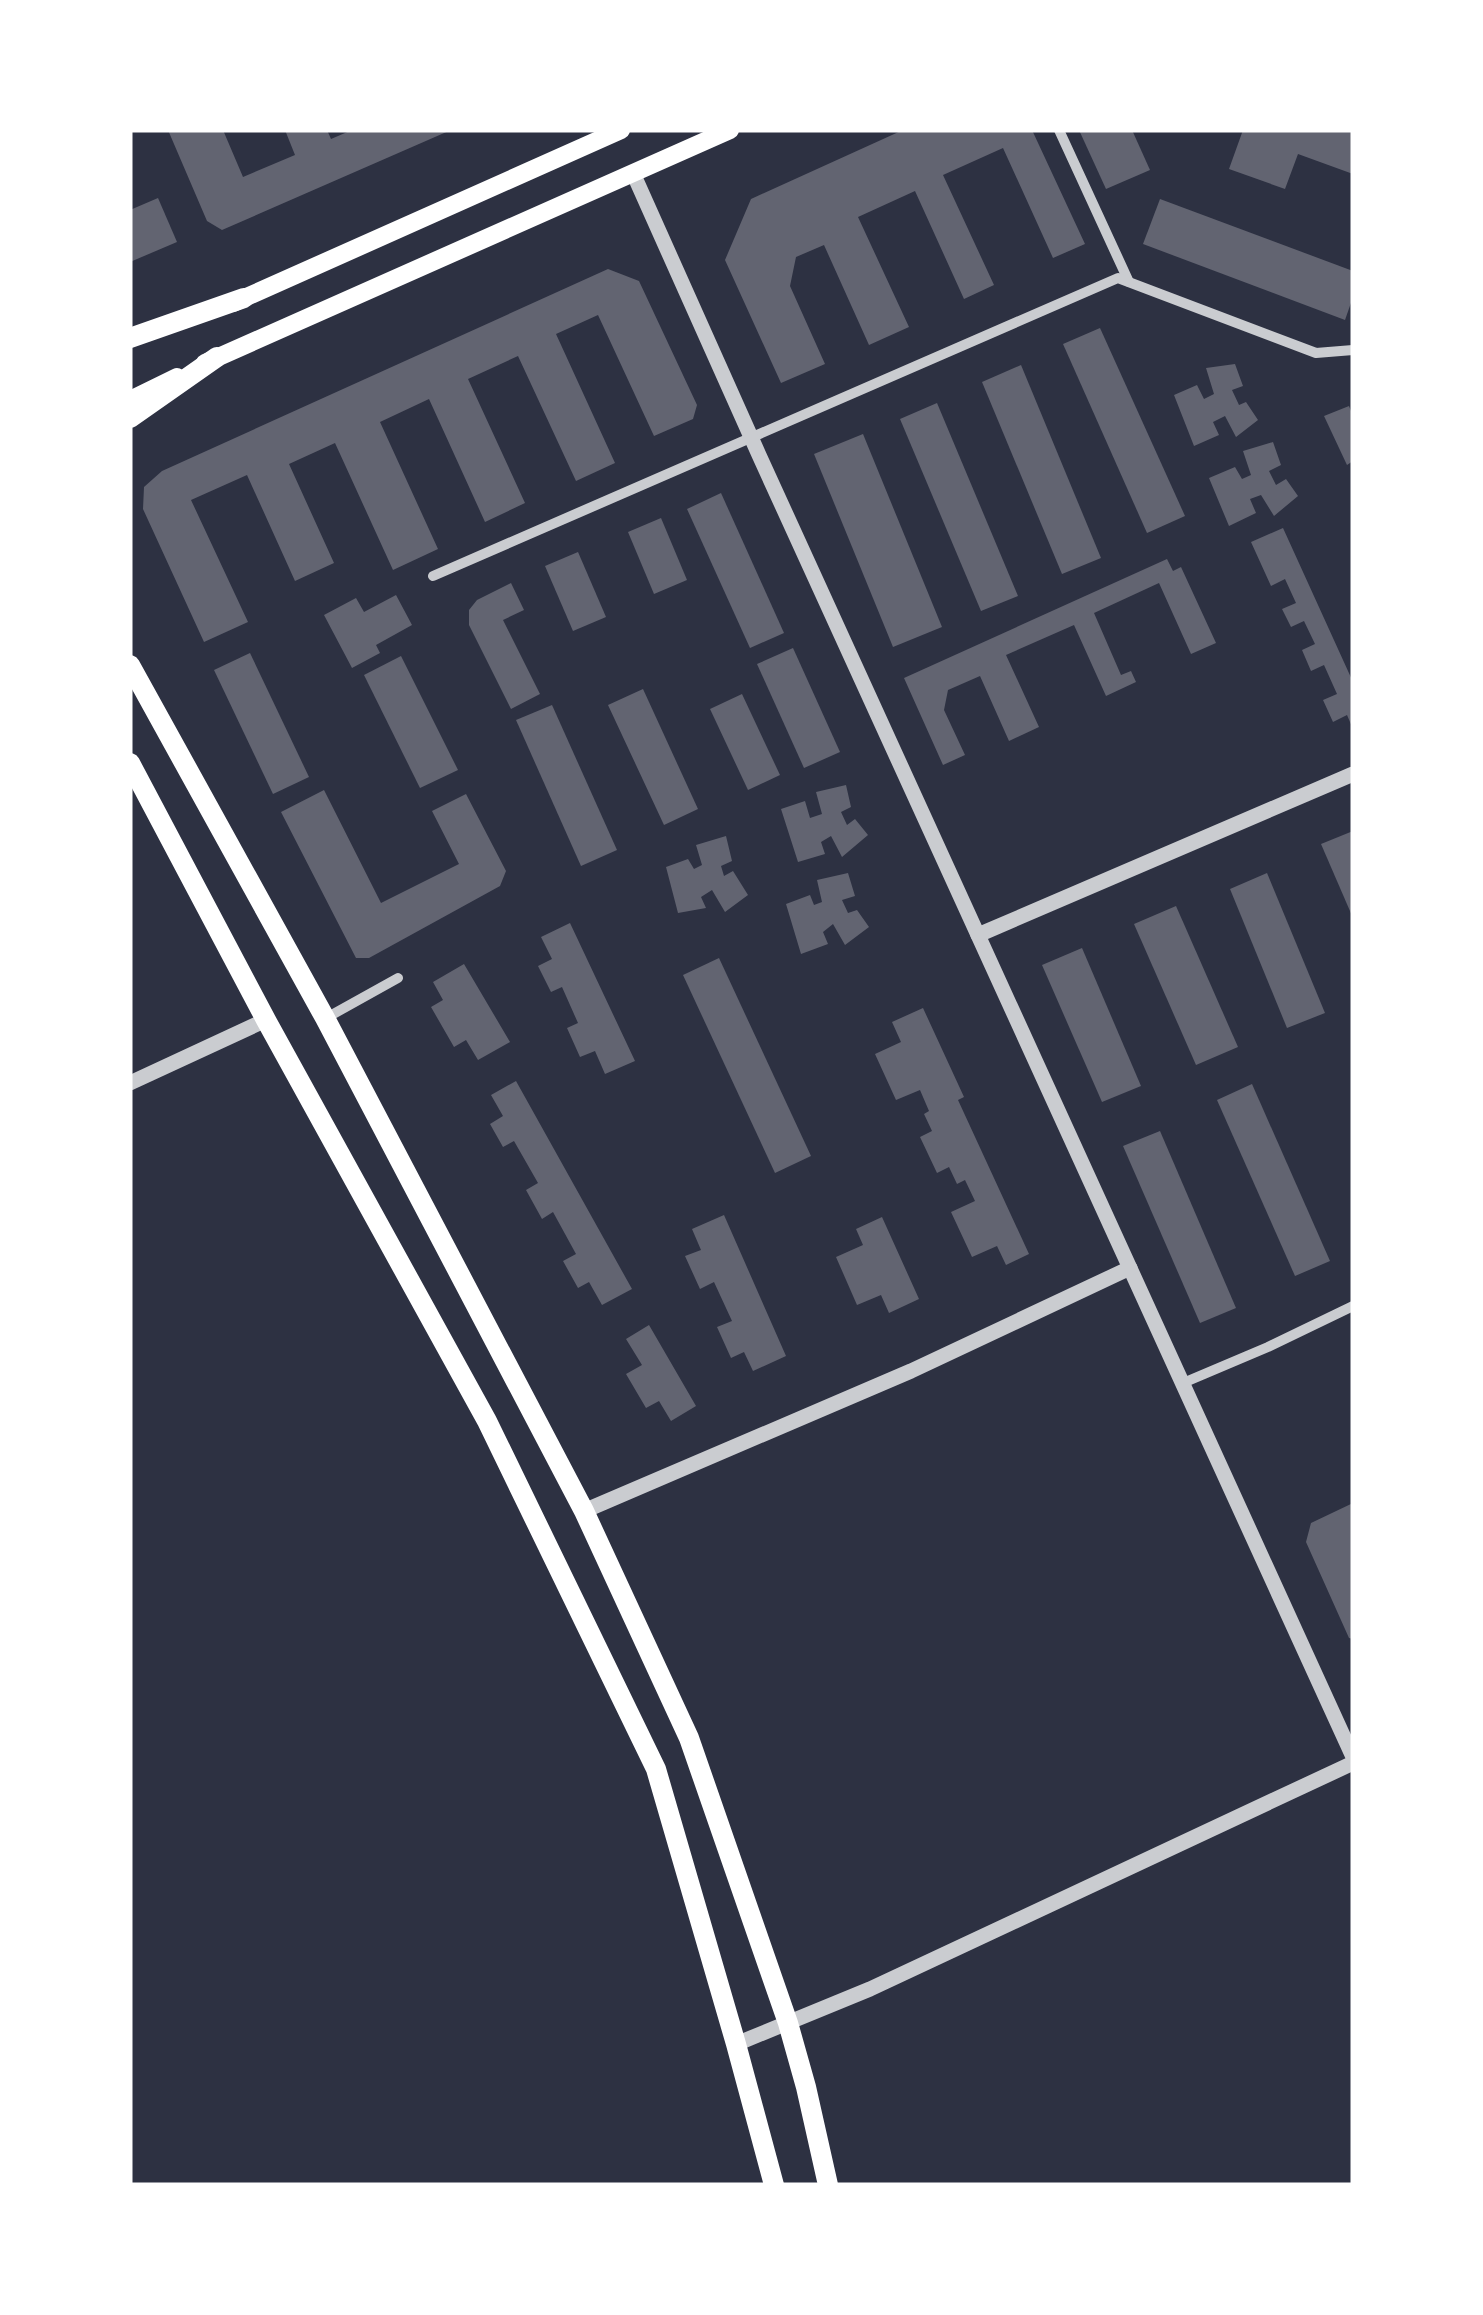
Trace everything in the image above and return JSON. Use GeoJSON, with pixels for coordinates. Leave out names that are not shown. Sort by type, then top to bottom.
{"type":"FeatureCollection","features":[{"type":"Feature","properties":{"kind":"main road"},"geometry":{"type":"LineString","coordinates":[[130,400],[217,357],[730,130]]}},
{"type":"Feature","properties":{"kind":"main road"},"geometry":{"type":"LineString","coordinates":[[130,349],[616,131]]}},
{"type":"Feature","properties":{"kind":"main road"},"geometry":{"type":"LineString","coordinates":[[130,338],[244,298]]}},
{"type":"Feature","properties":{"kind":"main road"},"geometry":{"type":"LineString","coordinates":[[130,418],[217,357]]}},
{"type":"Feature","properties":{"kind":"main road"},"geometry":{"type":"LineString","coordinates":[[130,666],[325,1018],[584,1511],[689,1738],[788,2023],[828,2185]]}},
{"type":"Feature","properties":{"kind":"main road"},"geometry":{"type":"LineString","coordinates":[[130,764],[487,1421],[656,1768],[774,2185]]}},
{"type":"Feature","properties":{"kind":"street"},"geometry":{"type":"LineString","coordinates":[[1059,130],[1129,282]]}},
{"type":"Feature","properties":{"kind":"street"},"geometry":{"type":"LineString","coordinates":[[633,173],[1353,1760],[870,1989],[736,2044]]}},
{"type":"Feature","properties":{"kind":"street"},"geometry":{"type":"LineString","coordinates":[[433,576],[1118,278],[1316,353],[1353,350]]}},
{"type":"Feature","properties":{"kind":"street"},"geometry":{"type":"LineString","coordinates":[[978,935],[1353,774]]}},
{"type":"Feature","properties":{"kind":"street"},"geometry":{"type":"LineString","coordinates":[[325,1018],[398,978]]}},
{"type":"Feature","properties":{"kind":"street"},"geometry":{"type":"LineString","coordinates":[[130,1084],[266,1020]]}},
{"type":"Feature","properties":{"kind":"street"},"geometry":{"type":"LineString","coordinates":[[584,1511],[911,1371],[1130,1268]]}},
{"type":"Feature","properties":{"kind":"street"},"geometry":{"type":"LineString","coordinates":[[1182,1383],[1353,1306]]}},
{"type":"Feature","properties":{"kind":"building"},"geometry":{"type":"Polygon","coordinates":[[[168,130],[223,130],[243,177],[295,155],[285,130],[327,130],[331,139],[352,130],[451,130],[222,230],[207,221],[168,130]]]}},
{"type":"Feature","properties":{"kind":"building"},"geometry":{"type":"Polygon","coordinates":[[[903,130],[1032,130],[1085,244],[1053,258],[1003,148],[943,175],[994,285],[964,299],[915,191],[858,217],[909,327],[869,345],[824,245],[796,257],[790,286],[825,364],[781,383],[725,260],[751,199],[903,130]]]}},
{"type":"Feature","properties":{"kind":"building"},"geometry":{"type":"Polygon","coordinates":[[[1079,130],[1132,130],[1150,170],[1106,189],[1079,130]]]}},
{"type":"Feature","properties":{"kind":"building"},"geometry":{"type":"Polygon","coordinates":[[[1243,130],[1353,130],[1353,174],[1298,154],[1285,189],[1229,169],[1243,130]]]}},
{"type":"Feature","properties":{"kind":"building"},"geometry":{"type":"Polygon","coordinates":[[[158,198],[177,242],[130,262],[130,210],[158,198]]]}},
{"type":"Feature","properties":{"kind":"building"},"geometry":{"type":"Polygon","coordinates":[[[1160,199],[1353,271],[1353,297],[1345,320],[1143,244],[1160,199]]]}},
{"type":"Feature","properties":{"kind":"building"},"geometry":{"type":"Polygon","coordinates":[[[608,269],[639,281],[697,405],[693,419],[654,436],[598,315],[556,334],[615,463],[576,481],[518,356],[468,379],[525,503],[485,522],[429,399],[380,422],[438,549],[393,570],[335,443],[289,464],[334,563],[295,581],[247,475],[191,500],[248,622],[204,642],[143,509],[144,487],[162,471],[608,269]]]}},
{"type":"Feature","properties":{"kind":"building"},"geometry":{"type":"Polygon","coordinates":[[[1100,328],[1185,516],[1147,533],[1063,344],[1100,328]]]}},
{"type":"Feature","properties":{"kind":"building"},"geometry":{"type":"Polygon","coordinates":[[[1235,364],[1243,386],[1232,390],[1239,405],[1246,402],[1258,420],[1236,437],[1225,416],[1213,422],[1219,435],[1194,446],[1174,395],[1197,385],[1204,399],[1214,394],[1206,368],[1235,364]]]}},
{"type":"Feature","properties":{"kind":"building"},"geometry":{"type":"Polygon","coordinates":[[[1021,365],[1101,558],[1062,574],[982,382],[1021,365]]]}},
{"type":"Feature","properties":{"kind":"building"},"geometry":{"type":"Polygon","coordinates":[[[937,403],[1018,596],[981,611],[900,419],[937,403]]]}},
{"type":"Feature","properties":{"kind":"building"},"geometry":{"type":"Polygon","coordinates":[[[1349,406],[1353,416],[1353,461],[1347,465],[1324,416],[1349,406]]]}},
{"type":"Feature","properties":{"kind":"building"},"geometry":{"type":"Polygon","coordinates":[[[863,434],[942,627],[893,647],[814,454],[863,434]]]}},
{"type":"Feature","properties":{"kind":"building"},"geometry":{"type":"Polygon","coordinates":[[[1273,442],[1281,465],[1269,471],[1276,485],[1286,479],[1298,496],[1274,516],[1261,495],[1250,499],[1256,513],[1229,526],[1209,478],[1235,467],[1242,479],[1251,475],[1243,451],[1273,442]]]}},
{"type":"Feature","properties":{"kind":"building"},"geometry":{"type":"Polygon","coordinates":[[[721,493],[784,633],[750,648],[687,509],[721,493]]]}},
{"type":"Feature","properties":{"kind":"building"},"geometry":{"type":"Polygon","coordinates":[[[661,518],[687,580],[654,594],[628,532],[661,518]]]}},
{"type":"Feature","properties":{"kind":"building"},"geometry":{"type":"Polygon","coordinates":[[[1283,528],[1353,682],[1353,729],[1347,715],[1333,722],[1323,700],[1337,694],[1324,665],[1311,671],[1302,650],[1315,644],[1304,621],[1291,627],[1282,609],[1296,603],[1285,579],[1271,586],[1251,542],[1283,528]]]}},
{"type":"Feature","properties":{"kind":"building"},"geometry":{"type":"Polygon","coordinates":[[[578,552],[606,617],[573,631],[545,566],[578,552]]]}},
{"type":"Feature","properties":{"kind":"building"},"geometry":{"type":"Polygon","coordinates":[[[1167,559],[1173,571],[1181,567],[1216,643],[1191,654],[1159,583],[1094,613],[1121,675],[1131,671],[1136,682],[1106,696],[1074,625],[1006,655],[1039,727],[1009,741],[980,676],[948,690],[944,710],[965,755],[943,765],[904,678],[1167,559]]]}},
{"type":"Feature","properties":{"kind":"building"},"geometry":{"type":"Polygon","coordinates":[[[511,583],[524,610],[503,620],[540,694],[511,709],[469,625],[469,610],[477,600],[511,583]]]}},
{"type":"Feature","properties":{"kind":"building"},"geometry":{"type":"Polygon","coordinates":[[[396,595],[412,625],[376,645],[380,653],[352,668],[324,615],[356,598],[364,612],[396,595]]]}},
{"type":"Feature","properties":{"kind":"building"},"geometry":{"type":"Polygon","coordinates":[[[793,648],[840,752],[804,768],[757,664],[793,648]]]}},
{"type":"Feature","properties":{"kind":"building"},"geometry":{"type":"Polygon","coordinates":[[[250,653],[309,777],[273,794],[214,670],[250,653]]]}},
{"type":"Feature","properties":{"kind":"building"},"geometry":{"type":"Polygon","coordinates":[[[401,656],[458,770],[420,788],[364,675],[401,656]]]}},
{"type":"Feature","properties":{"kind":"building"},"geometry":{"type":"Polygon","coordinates":[[[643,689],[698,809],[664,825],[608,705],[643,689]]]}},
{"type":"Feature","properties":{"kind":"building"},"geometry":{"type":"Polygon","coordinates":[[[742,694],[780,775],[748,790],[710,709],[742,694]]]}},
{"type":"Feature","properties":{"kind":"building"},"geometry":{"type":"Polygon","coordinates":[[[552,705],[617,850],[581,866],[516,720],[552,705]]]}},
{"type":"Feature","properties":{"kind":"building"},"geometry":{"type":"Polygon","coordinates":[[[846,785],[851,807],[841,812],[847,825],[855,819],[868,835],[842,857],[831,836],[821,842],[825,854],[798,862],[781,809],[805,801],[810,818],[822,814],[816,792],[846,785]]]}},
{"type":"Feature","properties":{"kind":"building"},"geometry":{"type":"Polygon","coordinates":[[[324,790],[381,903],[459,864],[432,811],[466,794],[506,871],[500,886],[369,958],[356,958],[281,812],[324,790]]]}},
{"type":"Feature","properties":{"kind":"building"},"geometry":{"type":"Polygon","coordinates":[[[1353,831],[1353,918],[1321,844],[1353,831]]]}},
{"type":"Feature","properties":{"kind":"building"},"geometry":{"type":"Polygon","coordinates":[[[726,836],[732,861],[721,866],[724,876],[733,871],[748,895],[725,912],[712,890],[701,897],[706,908],[678,913],[666,867],[688,859],[694,869],[702,865],[696,845],[726,836]]]}},
{"type":"Feature","properties":{"kind":"building"},"geometry":{"type":"Polygon","coordinates":[[[848,873],[855,896],[842,900],[848,913],[857,910],[869,927],[845,945],[833,924],[823,932],[828,944],[801,954],[786,904],[810,895],[814,905],[822,902],[817,880],[848,873]]]}},
{"type":"Feature","properties":{"kind":"building"},"geometry":{"type":"Polygon","coordinates":[[[1267,873],[1325,1013],[1287,1028],[1230,889],[1267,873]]]}},
{"type":"Feature","properties":{"kind":"building"},"geometry":{"type":"Polygon","coordinates":[[[1176,906],[1238,1047],[1196,1065],[1134,924],[1176,906]]]}},
{"type":"Feature","properties":{"kind":"building"},"geometry":{"type":"Polygon","coordinates":[[[570,923],[635,1061],[605,1074],[595,1051],[580,1057],[567,1028],[578,1023],[562,987],[551,992],[538,966],[552,959],[541,937],[570,923]]]}},
{"type":"Feature","properties":{"kind":"building"},"geometry":{"type":"Polygon","coordinates":[[[1082,948],[1141,1086],[1102,1102],[1042,965],[1082,948]]]}},
{"type":"Feature","properties":{"kind":"building"},"geometry":{"type":"Polygon","coordinates":[[[719,958],[811,1156],[775,1173],[683,975],[719,958]]]}},
{"type":"Feature","properties":{"kind":"building"},"geometry":{"type":"Polygon","coordinates":[[[464,964],[510,1042],[478,1060],[466,1040],[454,1047],[431,1007],[443,1000],[433,982],[464,964]]]}},
{"type":"Feature","properties":{"kind":"building"},"geometry":{"type":"Polygon","coordinates":[[[923,1008],[964,1097],[958,1100],[1029,1254],[1006,1265],[997,1246],[972,1257],[951,1212],[975,1201],[965,1180],[957,1184],[949,1167],[937,1173],[920,1137],[932,1131],[920,1090],[896,1100],[875,1054],[901,1042],[892,1022],[923,1008]]]}},
{"type":"Feature","properties":{"kind":"building"},"geometry":{"type":"Polygon","coordinates":[[[516,1081],[632,1289],[602,1305],[589,1282],[578,1288],[563,1261],[576,1254],[553,1212],[542,1219],[526,1190],[538,1183],[514,1141],[503,1147],[490,1124],[503,1116],[491,1095],[516,1081]]]}},
{"type":"Feature","properties":{"kind":"building"},"geometry":{"type":"Polygon","coordinates":[[[1252,1084],[1330,1261],[1295,1276],[1217,1100],[1252,1084]]]}},
{"type":"Feature","properties":{"kind":"building"},"geometry":{"type":"Polygon","coordinates":[[[1160,1131],[1236,1308],[1200,1323],[1123,1146],[1160,1131]]]}},
{"type":"Feature","properties":{"kind":"building"},"geometry":{"type":"Polygon","coordinates":[[[724,1215],[786,1356],[753,1371],[744,1352],[731,1358],[717,1327],[732,1321],[714,1282],[700,1289],[685,1256],[701,1250],[692,1229],[724,1215]]]}},
{"type":"Feature","properties":{"kind":"building"},"geometry":{"type":"Polygon","coordinates":[[[882,1217],[919,1299],[889,1313],[881,1295],[857,1305],[836,1257],[863,1245],[856,1229],[882,1217]]]}},
{"type":"Feature","properties":{"kind":"building"},"geometry":{"type":"Polygon","coordinates":[[[649,1325],[696,1406],[671,1421],[659,1401],[646,1408],[626,1374],[642,1365],[626,1339],[649,1325]]]}},
{"type":"Feature","properties":{"kind":"building"},"geometry":{"type":"Polygon","coordinates":[[[1353,1503],[1353,1639],[1349,1638],[1306,1542],[1311,1523],[1353,1503]]]}}]}
